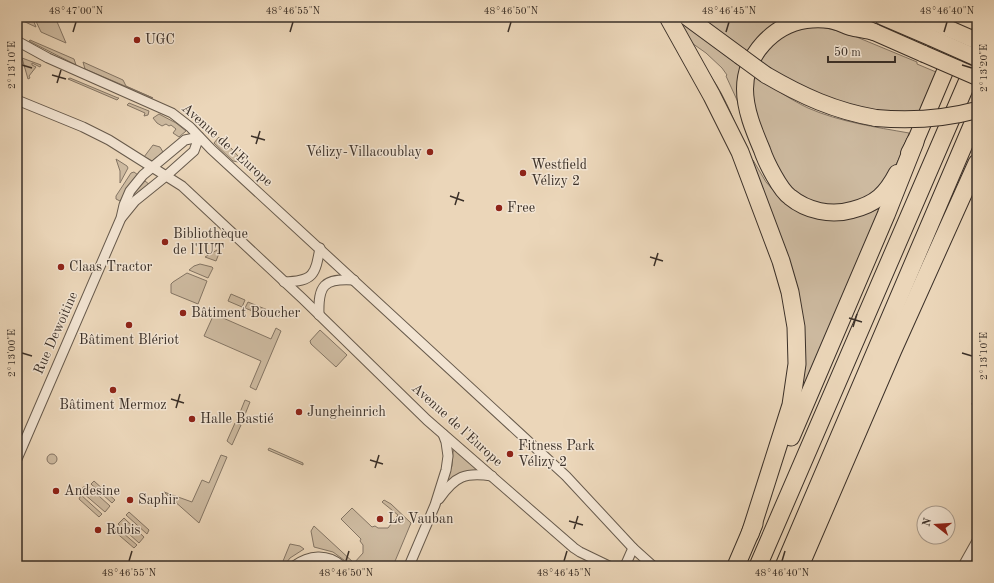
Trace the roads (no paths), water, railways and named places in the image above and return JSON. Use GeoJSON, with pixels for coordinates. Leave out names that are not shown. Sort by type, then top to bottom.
{"type":"FeatureCollection","features":[{"type":"Feature","properties":{"kind":"highway"},"geometry":{"type":"LineString","coordinates":[[668,17],[740,152],[781,261],[790,292],[796,327],[797,364],[790,405],[750,534]]}},
{"type":"Feature","properties":{"kind":"highway"},"geometry":{"type":"LineString","coordinates":[[687,17],[766,75],[820,103],[876,118],[919,119],[963,114],[977,110]]}},
{"type":"Feature","properties":{"kind":"highway"},"geometry":{"type":"LineString","coordinates":[[842,17],[977,77]]}},
{"type":"Feature","properties":{"kind":"highway"},"geometry":{"type":"LineString","coordinates":[[884,17],[932,26],[977,41]]}},
{"type":"Feature","properties":{"kind":"highway"},"geometry":{"type":"LineString","coordinates":[[758,566],[977,58],[921,17]]}},
{"type":"Feature","properties":{"kind":"highway"},"geometry":{"type":"LineString","coordinates":[[736,566],[886,216],[915,142],[968,17]]}},
{"type":"Feature","properties":{"kind":"highway"},"geometry":{"type":"LineString","coordinates":[[874,32],[830,20],[805,20],[787,26],[772,34],[754,55],[745,80],[746,101],[757,138],[767,163],[788,196],[805,207],[836,213],[846,212],[867,205],[883,195],[889,188],[915,142]]}},
{"type":"Feature","properties":{"kind":"highway"},"geometry":{"type":"LineString","coordinates":[[784,566],[977,114]]}},
{"type":"Feature","properties":{"kind":"highway"},"geometry":{"type":"LineString","coordinates":[[800,566],[893,350],[977,163]]}},
{"type":"Feature","properties":{"kind":"street","name":"Avenue de l'Europe"},"geometry":{"type":"LineString","coordinates":[[17,41],[48,58],[172,113],[190,126],[199,137],[566,476],[653,566]]}},
{"type":"Feature","properties":{"kind":"street","name":"Avenue de l'Europe"},"geometry":{"type":"LineString","coordinates":[[17,100],[83,127],[110,140],[182,186],[442,433],[580,552],[609,566]]}},
{"type":"Feature","properties":{"kind":"street","name":"Rue Dewoitine"},"geometry":{"type":"LineString","coordinates":[[17,459],[121,218],[124,205],[130,191],[152,168],[185,140],[199,137]]}},
{"type":"Feature","properties":{"kind":"street","name":"Rue Dewoitine"},"geometry":{"type":"LineString","coordinates":[[121,218],[135,201],[194,151],[199,137]]}},
{"type":"Feature","properties":{"kind":"street"},"geometry":{"type":"LineString","coordinates":[[284,282],[303,280],[311,275],[316,267],[320,248]]}},
{"type":"Feature","properties":{"kind":"street"},"geometry":{"type":"LineString","coordinates":[[319,315],[320,293],[324,286],[331,281],[354,280]]}},
{"type":"Feature","properties":{"kind":"street"},"geometry":{"type":"LineString","coordinates":[[409,566],[435,505],[446,470],[448,456],[446,442],[442,433]]}},
{"type":"Feature","properties":{"kind":"street"},"geometry":{"type":"LineString","coordinates":[[435,505],[452,482],[463,476],[473,474],[492,476]]}},
{"type":"Feature","properties":{"kind":"street"},"geometry":{"type":"LineString","coordinates":[[962,566],[977,541]]}},
{"type":"Feature","properties":{"kind":"street"},"geometry":{"type":"LineString","coordinates":[[625,566],[635,549]]}},
{"type":"Feature","properties":{"kind":"street"},"geometry":{"type":"LineString","coordinates":[[629,566],[635,549]]}},
{"type":"Feature","properties":{"kind":"street"},"geometry":{"type":"LineString","coordinates":[[294,566],[305,559],[318,557],[330,558],[342,566]]}},
{"type":"Feature","properties":{"kind":"place","name":"UGC"},"geometry":{"type":"Point","coordinates":[137,40]}},
{"type":"Feature","properties":{"kind":"place","name":"Vélizy-Villacoublay"},"geometry":{"type":"Point","coordinates":[430,152]}},
{"type":"Feature","properties":{"kind":"place","name":"Westfield Vélizy 2"},"geometry":{"type":"Point","coordinates":[523,173]}},
{"type":"Feature","properties":{"kind":"place","name":"Free"},"geometry":{"type":"Point","coordinates":[499,208]}},
{"type":"Feature","properties":{"kind":"place","name":"Bibliothèque de l'IUT"},"geometry":{"type":"Point","coordinates":[165,242]}},
{"type":"Feature","properties":{"kind":"place","name":"Claas Tractor"},"geometry":{"type":"Point","coordinates":[61,267]}},
{"type":"Feature","properties":{"kind":"place","name":"Bâtiment Boucher"},"geometry":{"type":"Point","coordinates":[183,313]}},
{"type":"Feature","properties":{"kind":"place","name":"Bâtiment Blériot"},"geometry":{"type":"Point","coordinates":[129,325]}},
{"type":"Feature","properties":{"kind":"place","name":"Bâtiment Mermoz"},"geometry":{"type":"Point","coordinates":[113,390]}},
{"type":"Feature","properties":{"kind":"place","name":"Jungheinrich"},"geometry":{"type":"Point","coordinates":[299,412]}},
{"type":"Feature","properties":{"kind":"place","name":"Halle Bastié"},"geometry":{"type":"Point","coordinates":[192,419]}},
{"type":"Feature","properties":{"kind":"place","name":"Fitness Park Vélizy 2"},"geometry":{"type":"Point","coordinates":[510,454]}},
{"type":"Feature","properties":{"kind":"place","name":"Andesine"},"geometry":{"type":"Point","coordinates":[56,491]}},
{"type":"Feature","properties":{"kind":"place","name":"Saphir"},"geometry":{"type":"Point","coordinates":[130,500]}},
{"type":"Feature","properties":{"kind":"place","name":"Le Vauban"},"geometry":{"type":"Point","coordinates":[380,519]}},
{"type":"Feature","properties":{"kind":"place","name":"Rubis"},"geometry":{"type":"Point","coordinates":[98,530]}}]}
